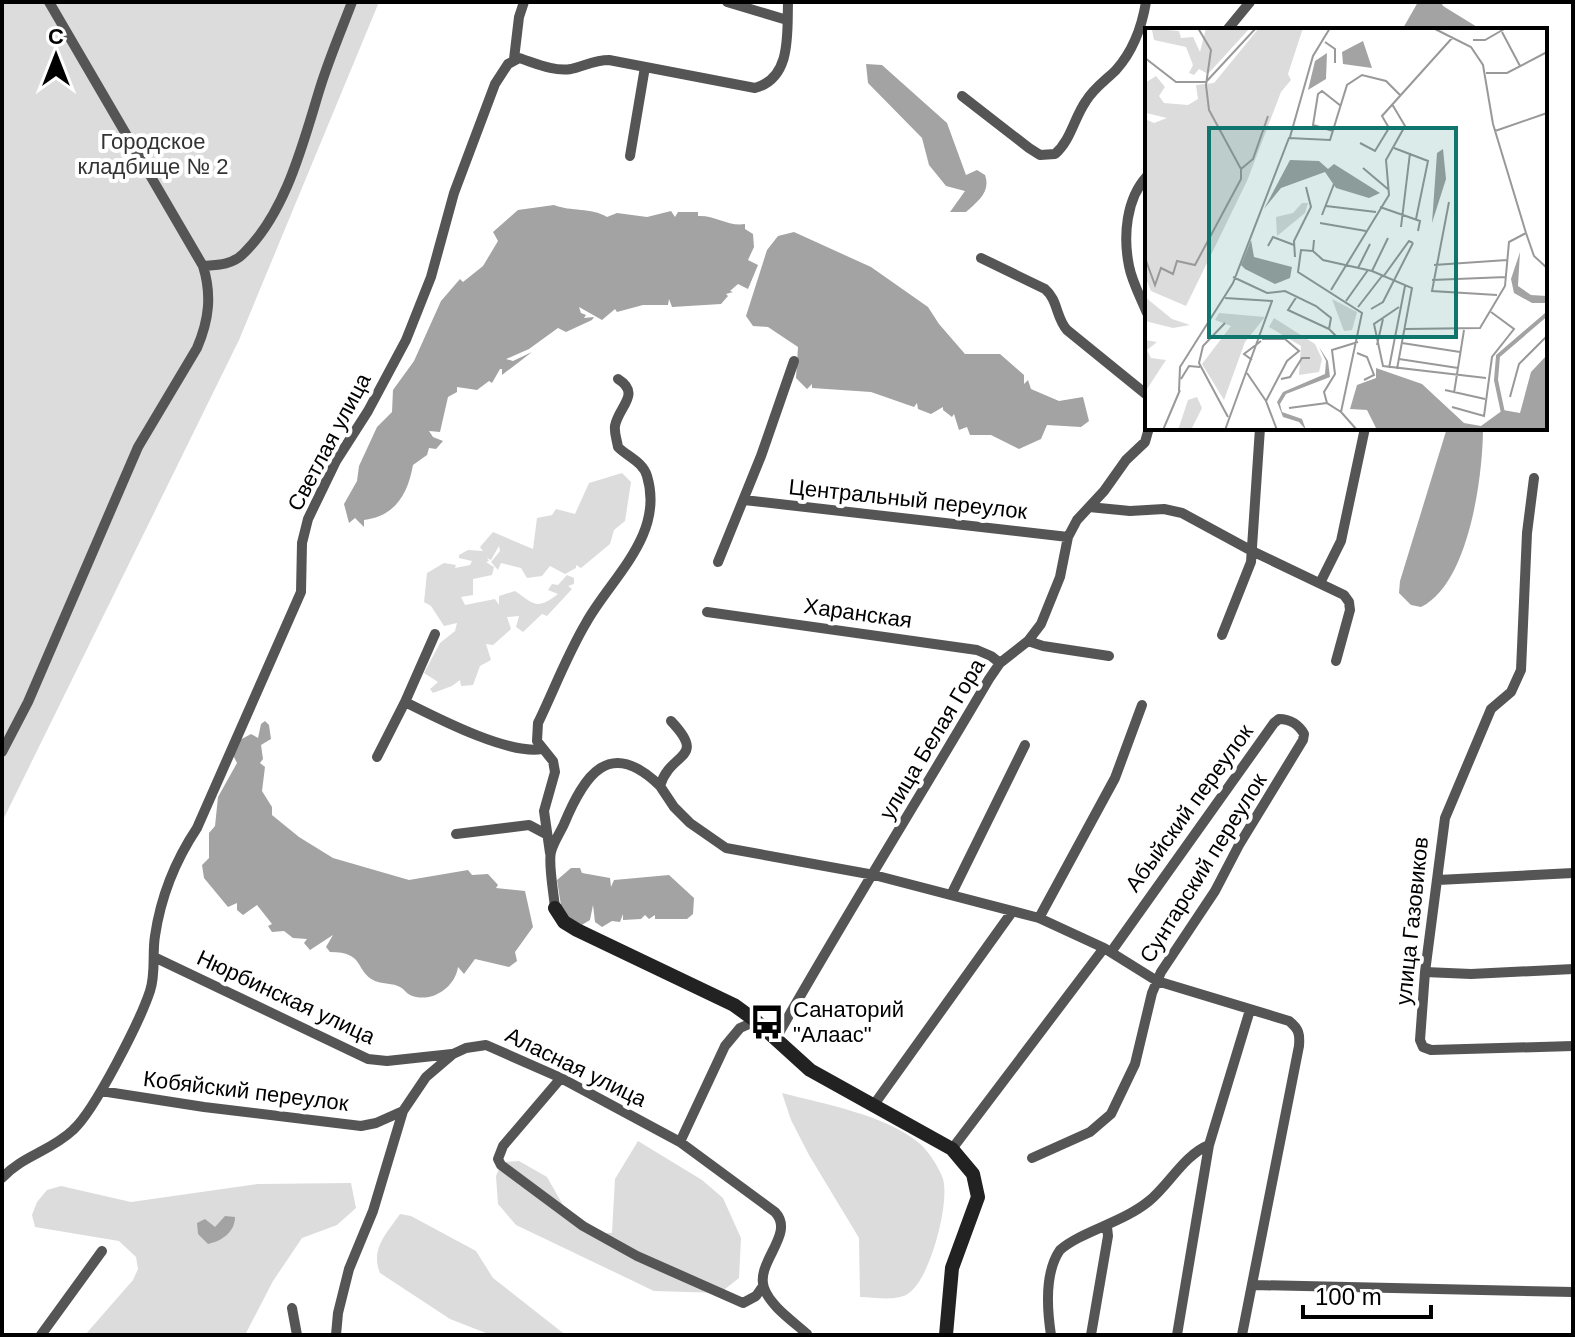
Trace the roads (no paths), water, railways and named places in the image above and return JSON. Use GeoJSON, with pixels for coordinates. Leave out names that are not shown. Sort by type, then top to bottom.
{"type":"FeatureCollection","features":[{"type":"Feature","properties":{"kind":"street"},"geometry":{"type":"LineString","coordinates":[[2,752],[28,702],[138,447],[197,348],[209,308],[209,285],[203,266],[49,2]]}},
{"type":"Feature","properties":{"kind":"street"},"geometry":{"type":"LineString","coordinates":[[203,266],[235,261],[270,221],[306,135],[352,2]]}},
{"type":"Feature","properties":{"kind":"street"},"geometry":{"type":"LineString","coordinates":[[524,2],[514,59],[567,70],[598,60],[744,87],[763,86],[778,74],[784,63],[788,2]]}},
{"type":"Feature","properties":{"kind":"street"},"geometry":{"type":"LineString","coordinates":[[727,2],[787,20]]}},
{"type":"Feature","properties":{"kind":"street"},"geometry":{"type":"LineString","coordinates":[[962,96],[1040,155],[1055,154],[1068,138],[1086,100],[1130,51],[1146,2]]}},
{"type":"Feature","properties":{"kind":"street"},"geometry":{"type":"LineString","coordinates":[[1229,28],[1250,2]]}},
{"type":"Feature","properties":{"kind":"street","name":"Светлая улица"},"geometry":{"type":"LineString","coordinates":[[2,1178],[18,1162],[57,1143],[74,1129],[101,1091],[150,991],[160,909],[178,857],[197,828],[301,592],[302,543],[308,519],[336,461],[368,411],[415,321],[454,193],[495,84],[514,59]]}},
{"type":"Feature","properties":{"kind":"street"},"geometry":{"type":"LineString","coordinates":[[630,156],[645,67]]}},
{"type":"Feature","properties":{"kind":"street"},"geometry":{"type":"LineString","coordinates":[[1145,180],[1130,209],[1126,241],[1129,268],[1145,308]]}},
{"type":"Feature","properties":{"kind":"street"},"geometry":{"type":"LineString","coordinates":[[981,258],[1045,289],[1051,294],[1067,330],[1145,393]]}},
{"type":"Feature","properties":{"kind":"street"},"geometry":{"type":"LineString","coordinates":[[718,562],[794,361]]}},
{"type":"Feature","properties":{"kind":"street"},"geometry":{"type":"LineString","coordinates":[[618,379],[626,384],[630,392],[615,427],[618,447],[640,463],[647,474],[650,510],[644,533],[631,560],[587,620],[538,723],[536,734],[542,749],[553,761],[555,772],[544,811],[555,908],[564,922],[577,930],[714,994],[756,1021],[810,1070],[952,1149],[973,1174],[978,1197],[952,1268],[946,1335]]}},
{"type":"Feature","properties":{"kind":"street","name":"улица Белая Гора"},"geometry":{"type":"LineString","coordinates":[[775,1040],[1000,663],[1028,641],[1041,624],[1053,598],[1068,537],[1077,520],[1104,491],[1126,460],[1145,442],[1148,430]]}},
{"type":"Feature","properties":{"kind":"street"},"geometry":{"type":"LineString","coordinates":[[1222,635],[1251,562],[1260,430]]}},
{"type":"Feature","properties":{"kind":"street"},"geometry":{"type":"LineString","coordinates":[[1320,583],[1341,541],[1365,430]]}},
{"type":"Feature","properties":{"kind":"street","name":"улица Газовиков"},"geometry":{"type":"LineString","coordinates":[[1534,478],[1527,533],[1521,670],[1511,692],[1491,709],[1445,818],[1420,1026],[1423,1047],[1431,1050],[1573,1046]]}},
{"type":"Feature","properties":{"kind":"street","name":"Центральный переулок"},"geometry":{"type":"LineString","coordinates":[[744,500],[1068,537]]}},
{"type":"Feature","properties":{"kind":"street"},"geometry":{"type":"LineString","coordinates":[[1089,507],[1130,511],[1164,509],[1182,513],[1344,595],[1350,606],[1336,661]]}},
{"type":"Feature","properties":{"kind":"street","name":"Харанская"},"geometry":{"type":"LineString","coordinates":[[707,612],[977,650],[1000,663]]}},
{"type":"Feature","properties":{"kind":"street"},"geometry":{"type":"LineString","coordinates":[[377,757],[435,634]]}},
{"type":"Feature","properties":{"kind":"street"},"geometry":{"type":"LineString","coordinates":[[1028,641],[1109,656]]}},
{"type":"Feature","properties":{"kind":"street"},"geometry":{"type":"LineString","coordinates":[[405,702],[475,735],[523,748],[542,749]]}},
{"type":"Feature","properties":{"kind":"street"},"geometry":{"type":"LineString","coordinates":[[1039,918],[1115,778],[1142,705]]}},
{"type":"Feature","properties":{"kind":"street","name":"Абыйский переулок"},"geometry":{"type":"LineString","coordinates":[[952,1149],[1108,950],[1274,723],[1279,719],[1293,723],[1304,734],[1303,740]]}},
{"type":"Feature","properties":{"kind":"street"},"geometry":{"type":"LineString","coordinates":[[660,786],[663,776],[685,754],[688,746],[686,738],[671,721]]}},
{"type":"Feature","properties":{"kind":"street","name":"Сунтарский переулок"},"geometry":{"type":"LineString","coordinates":[[1032,1158],[1090,1132],[1111,1114],[1135,1064],[1157,981],[1215,891],[1239,845],[1303,740]]}},
{"type":"Feature","properties":{"kind":"street"},"geometry":{"type":"LineString","coordinates":[[951,895],[1025,745]]}},
{"type":"Feature","properties":{"kind":"street"},"geometry":{"type":"LineString","coordinates":[[550,853],[571,807],[594,771],[605,765],[620,763],[648,774],[690,823],[726,848],[874,875],[1039,918],[1108,950],[1157,981],[1289,1021],[1300,1033],[1242,1335]]}},
{"type":"Feature","properties":{"kind":"street"},"geometry":{"type":"LineString","coordinates":[[456,834],[529,825],[546,834]]}},
{"type":"Feature","properties":{"kind":"street"},"geometry":{"type":"LineString","coordinates":[[1438,880],[1573,873]]}},
{"type":"Feature","properties":{"kind":"street"},"geometry":{"type":"LineString","coordinates":[[873,1106],[1012,912]]}},
{"type":"Feature","properties":{"kind":"street","name":"Нюрбинская улица"},"geometry":{"type":"LineString","coordinates":[[154,957],[368,1059],[387,1061],[453,1054]]}},
{"type":"Feature","properties":{"kind":"street"},"geometry":{"type":"LineString","coordinates":[[1425,972],[1471,974],[1573,969]]}},
{"type":"Feature","properties":{"kind":"street"},"geometry":{"type":"LineString","coordinates":[[1177,1335],[1209,1145],[1250,1010]]}},
{"type":"Feature","properties":{"kind":"street"},"geometry":{"type":"LineString","coordinates":[[680,1142],[725,1046],[740,1028],[756,1021]]}},
{"type":"Feature","properties":{"kind":"street","name":"Аласная улица"},"geometry":{"type":"LineString","coordinates":[[453,1054],[486,1045],[561,1078],[680,1142],[780,1218],[781,1230],[763,1269],[763,1286]]}},
{"type":"Feature","properties":{"kind":"street"},"geometry":{"type":"LineString","coordinates":[[336,1335],[349,1269],[370,1219],[403,1111],[426,1077],[453,1054]]}},
{"type":"Feature","properties":{"kind":"street"},"geometry":{"type":"LineString","coordinates":[[561,1078],[503,1146],[498,1159],[501,1165],[583,1226],[637,1256],[743,1303],[756,1296],[763,1286]]}},
{"type":"Feature","properties":{"kind":"street","name":"Кобяйский переулок"},"geometry":{"type":"LineString","coordinates":[[101,1091],[342,1125],[376,1123],[403,1111]]}},
{"type":"Feature","properties":{"kind":"street"},"geometry":{"type":"LineString","coordinates":[[1051,1335],[1049,1279],[1054,1258],[1066,1245],[1107,1227],[1150,1201],[1198,1152],[1209,1145]]}},
{"type":"Feature","properties":{"kind":"street"},"geometry":{"type":"LineString","coordinates":[[1091,1335],[1107,1227]]}},
{"type":"Feature","properties":{"kind":"street"},"geometry":{"type":"LineString","coordinates":[[41,1335],[102,1251]]}},
{"type":"Feature","properties":{"kind":"street"},"geometry":{"type":"LineString","coordinates":[[1253,1285],[1573,1292]]}},
{"type":"Feature","properties":{"kind":"street"},"geometry":{"type":"LineString","coordinates":[[763,1286],[767,1295],[807,1334]]}},
{"type":"Feature","properties":{"kind":"street"},"geometry":{"type":"LineString","coordinates":[[292,1308],[297,1335]]}},
{"type":"Feature","properties":{"kind":"place","name":"Санаторий \"Алаас\""},"geometry":{"type":"Point","coordinates":[767,1022]}},
{"type":"Feature","properties":{"kind":"park label","name":"Городское кладбище № 2"},"geometry":{"type":"Point","coordinates":[153,154]}}]}
